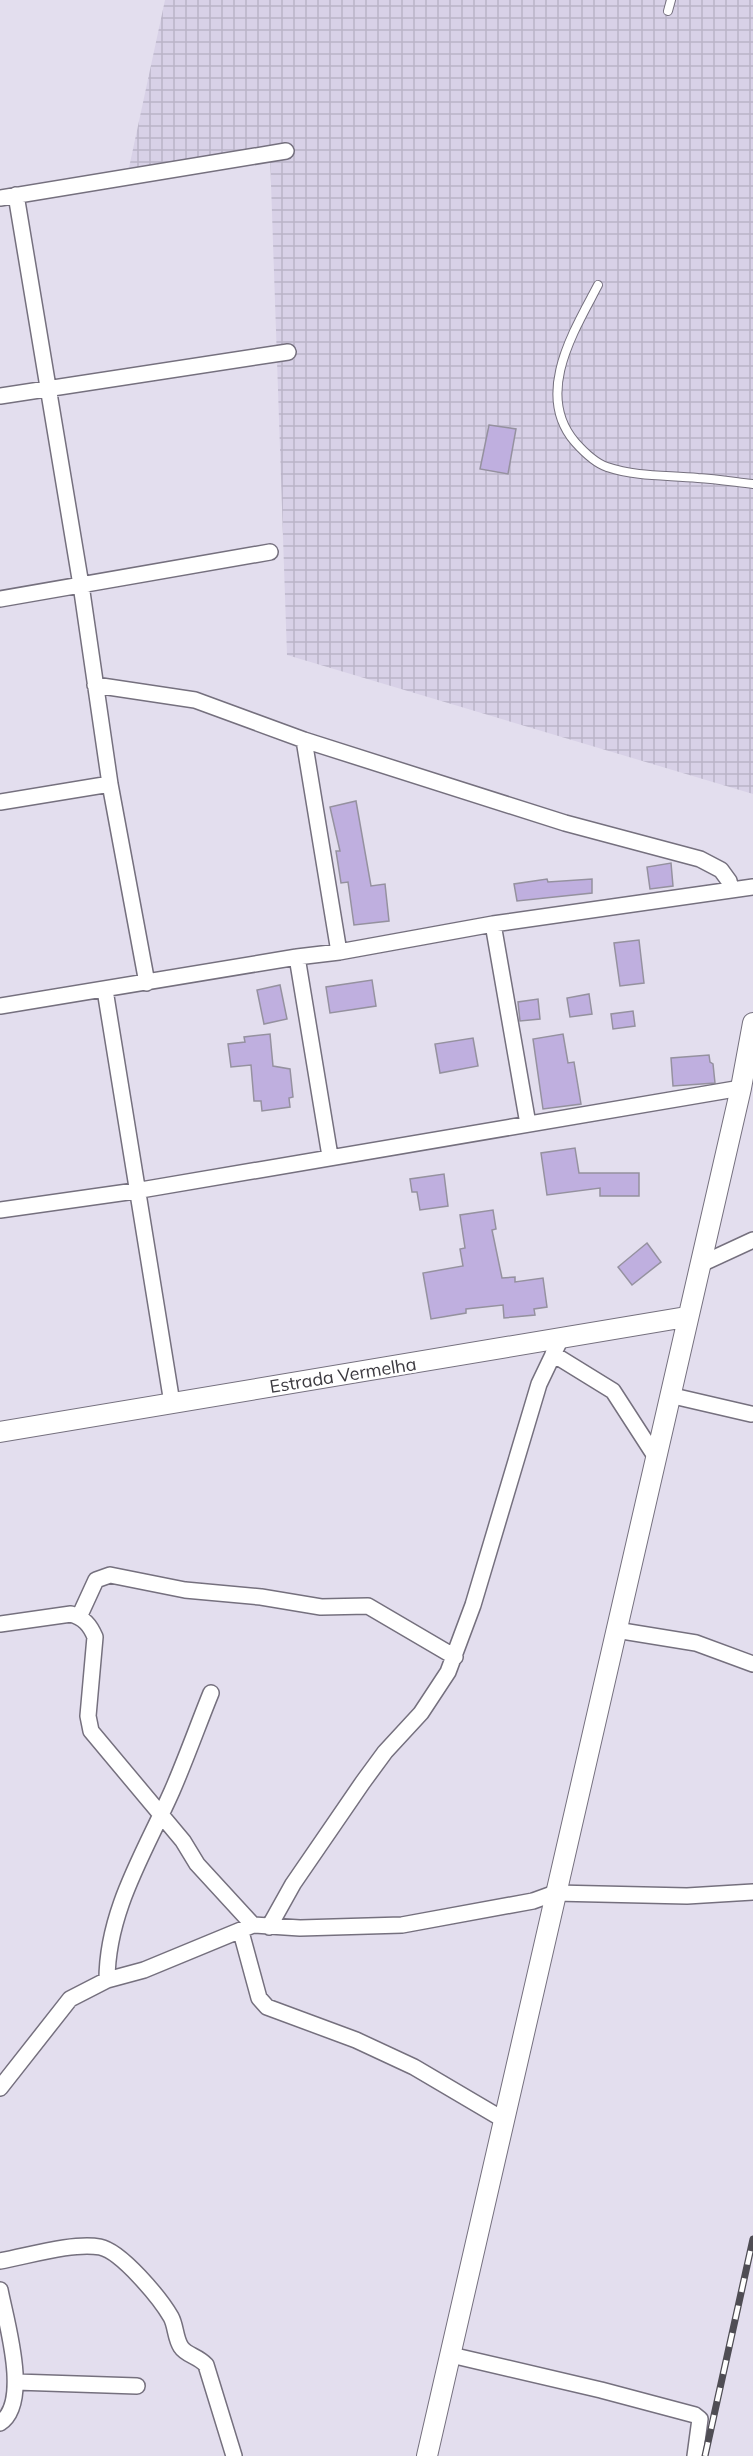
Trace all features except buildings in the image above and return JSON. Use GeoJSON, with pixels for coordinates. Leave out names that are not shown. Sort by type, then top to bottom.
{"type":"FeatureCollection","features":[{"type":"Feature","properties":{"kind":"street"},"geometry":{"type":"LineString","coordinates":[[0,198],[286,151]]}},
{"type":"Feature","properties":{"kind":"street"},"geometry":{"type":"LineString","coordinates":[[16,195],[81,585],[110,784],[147,983]]}},
{"type":"Feature","properties":{"kind":"street"},"geometry":{"type":"LineString","coordinates":[[0,396],[288,352]]}},
{"type":"Feature","properties":{"kind":"street"},"geometry":{"type":"LineString","coordinates":[[0,599],[270,552]]}},
{"type":"Feature","properties":{"kind":"street"},"geometry":{"type":"LineString","coordinates":[[95,685],[195,700],[304,740],[565,823],[700,859],[721,870],[729,881],[731,890]]}},
{"type":"Feature","properties":{"kind":"street"},"geometry":{"type":"LineString","coordinates":[[304,740],[339,952]]}},
{"type":"Feature","properties":{"kind":"street"},"geometry":{"type":"LineString","coordinates":[[0,801],[110,784]]}},
{"type":"Feature","properties":{"kind":"street"},"geometry":{"type":"LineString","coordinates":[[0,1006],[339,952],[493,924],[753,886]]}},
{"type":"Feature","properties":{"kind":"street"},"geometry":{"type":"LineString","coordinates":[[493,924],[528,1124]]}},
{"type":"Feature","properties":{"kind":"street"},"geometry":{"type":"LineString","coordinates":[[297,957],[330,1156]]}},
{"type":"Feature","properties":{"kind":"street"},"geometry":{"type":"LineString","coordinates":[[105,990],[135,1191],[172,1403]]}},
{"type":"Feature","properties":{"kind":"street"},"geometry":{"type":"LineString","coordinates":[[427,2456],[686,1317],[741,1088],[753,1023]]}},
{"type":"Feature","properties":{"kind":"street"},"geometry":{"type":"LineString","coordinates":[[0,1210],[135,1191],[330,1156],[741,1088]]}},
{"type":"Feature","properties":{"kind":"street"},"geometry":{"type":"LineString","coordinates":[[699,1265],[753,1240]]}},
{"type":"Feature","properties":{"kind":"street","name":"Estrada Vermelha"},"geometry":{"type":"LineString","coordinates":[[0,1432],[172,1403],[557,1346],[686,1317]]}},
{"type":"Feature","properties":{"kind":"street"},"geometry":{"type":"LineString","coordinates":[[269,1927],[294,1884],[363,1782],[385,1752],[421,1713],[455,1657],[496,1532],[539,1384],[557,1346],[613,1391],[655,1456]]}},
{"type":"Feature","properties":{"kind":"street"},"geometry":{"type":"LineString","coordinates":[[669,1395],[751,1414]]}},
{"type":"Feature","properties":{"kind":"street"},"geometry":{"type":"LineString","coordinates":[[80,1617],[96,1580],[110,1575],[185,1590],[261,1597],[321,1607],[368,1606],[455,1657]]}},
{"type":"Feature","properties":{"kind":"street"},"geometry":{"type":"LineString","coordinates":[[0,1624],[56,1614],[71,1614],[80,1617],[91,1628],[95,1637],[88,1716],[91,1731],[160,1813],[247,1929],[259,1998],[267,2007],[356,2040],[414,2067],[504,2120]]}},
{"type":"Feature","properties":{"kind":"street"},"geometry":{"type":"LineString","coordinates":[[616,1630],[696,1643],[753,1664]]}},
{"type":"Feature","properties":{"kind":"street"},"geometry":{"type":"LineString","coordinates":[[107,1980],[107,1953],[130,1878],[211,1692]]}},
{"type":"Feature","properties":{"kind":"street"},"geometry":{"type":"LineString","coordinates":[[0,2088],[70,1999],[107,1980],[144,1970],[247,1929],[402,1925],[533,1901],[555,1893],[687,1896],[753,1892]]}},
{"type":"Feature","properties":{"kind":"street"},"geometry":{"type":"LineString","coordinates":[[0,2261],[69,2248],[97,2246],[115,2256],[159,2297],[173,2319],[180,2347],[186,2353],[198,2356],[206,2365],[234,2456]]}},
{"type":"Feature","properties":{"kind":"street"},"geometry":{"type":"LineString","coordinates":[[0,2290],[16,2382],[14,2403],[5,2420],[0,2423]]}},
{"type":"Feature","properties":{"kind":"street"},"geometry":{"type":"LineString","coordinates":[[451,2355],[601,2390],[694,2415],[700,2419],[701,2426],[695,2456]]}},
{"type":"Feature","properties":{"kind":"street"},"geometry":{"type":"LineString","coordinates":[[16,2382],[136,2385]]}},
{"type":"Feature","properties":{"kind":"lane"},"geometry":{"type":"LineString","coordinates":[[669,11],[671,0]]}},
{"type":"Feature","properties":{"kind":"lane"},"geometry":{"type":"LineString","coordinates":[[598,285],[561,363],[556,401],[566,431],[582,450],[604,466],[614,469],[645,475],[753,484]]}},
{"type":"Feature","properties":{"kind":"shaded area"},"geometry":{"type":"Polygon","coordinates":[[[165,0],[753,0],[753,794],[287,655],[270,154],[127,177],[165,0]]]}},
{"type":"Feature","properties":{"kind":"railway"},"geometry":{"type":"LineString","coordinates":[[705,2456],[753,2239]]}}]}
